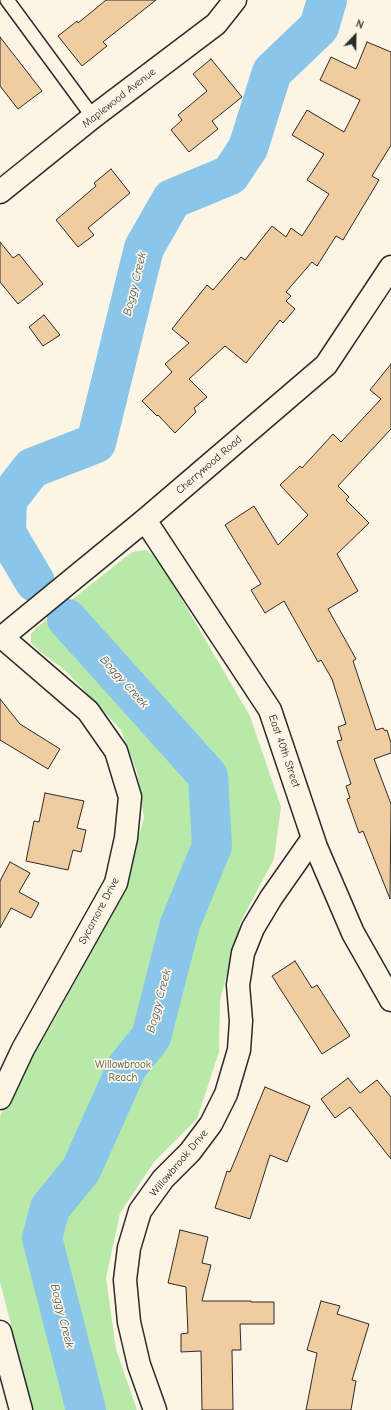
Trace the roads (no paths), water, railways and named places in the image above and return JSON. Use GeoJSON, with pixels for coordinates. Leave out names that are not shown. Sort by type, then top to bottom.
{"type":"FeatureCollection","features":[{"type":"Feature","properties":{"kind":"street","name":"Maplewood Avenue"},"geometry":{"type":"LineString","coordinates":[[0,192],[93,118],[216,24],[235,0]]}},
{"type":"Feature","properties":{"kind":"street","name":"Cherrywood Road"},"geometry":{"type":"LineString","coordinates":[[1,638],[145,520],[326,365],[391,267]]}},
{"type":"Feature","properties":{"kind":"street","name":"East 40th Street"},"geometry":{"type":"LineString","coordinates":[[145,520],[270,710],[313,838],[353,933],[391,1000]]}},
{"type":"Feature","properties":{"kind":"street","name":"Sycamore Drive"},"geometry":{"type":"LineString","coordinates":[[0,1098],[23,1049],[116,883],[126,838],[130,798],[116,751],[88,711],[1,638]]}},
{"type":"Feature","properties":{"kind":"street","name":"Willowbrook Drive"},"geometry":{"type":"LineString","coordinates":[[155,1410],[139,1365],[129,1322],[125,1280],[129,1248],[140,1211],[163,1179],[190,1152],[207,1130],[226,1094],[240,1050],[241,1021],[238,985],[243,953],[253,928],[271,898],[313,838]]}},
{"type":"Feature","properties":{"kind":"street"},"geometry":{"type":"LineString","coordinates":[[0,1059],[23,1049]]}},
{"type":"Feature","properties":{"kind":"street"},"geometry":{"type":"LineString","coordinates":[[0,1332],[20,1410]]}},
{"type":"Feature","properties":{"kind":"lane"},"geometry":{"type":"LineString","coordinates":[[7,0],[93,118]]}},
{"type":"Feature","properties":{"kind":"waterway","name":"Boggy Creek"},"geometry":{"type":"LineString","coordinates":[[35,582],[6,533],[7,500],[32,468],[96,443],[144,248],[172,199],[230,175],[248,148],[272,72],[319,27],[327,0]]}},
{"type":"Feature","properties":{"kind":"waterway","name":"Boggy Creek"},"geometry":{"type":"LineString","coordinates":[[67,619],[208,776],[212,846],[180,924],[151,1037],[127,1067],[81,1170],[50,1208],[42,1238],[86,1410]]}},
{"type":"Feature","properties":{"kind":"park label","name":"Willowbrook Reach"},"geometry":{"type":"Point","coordinates":[123,1071]}}]}
